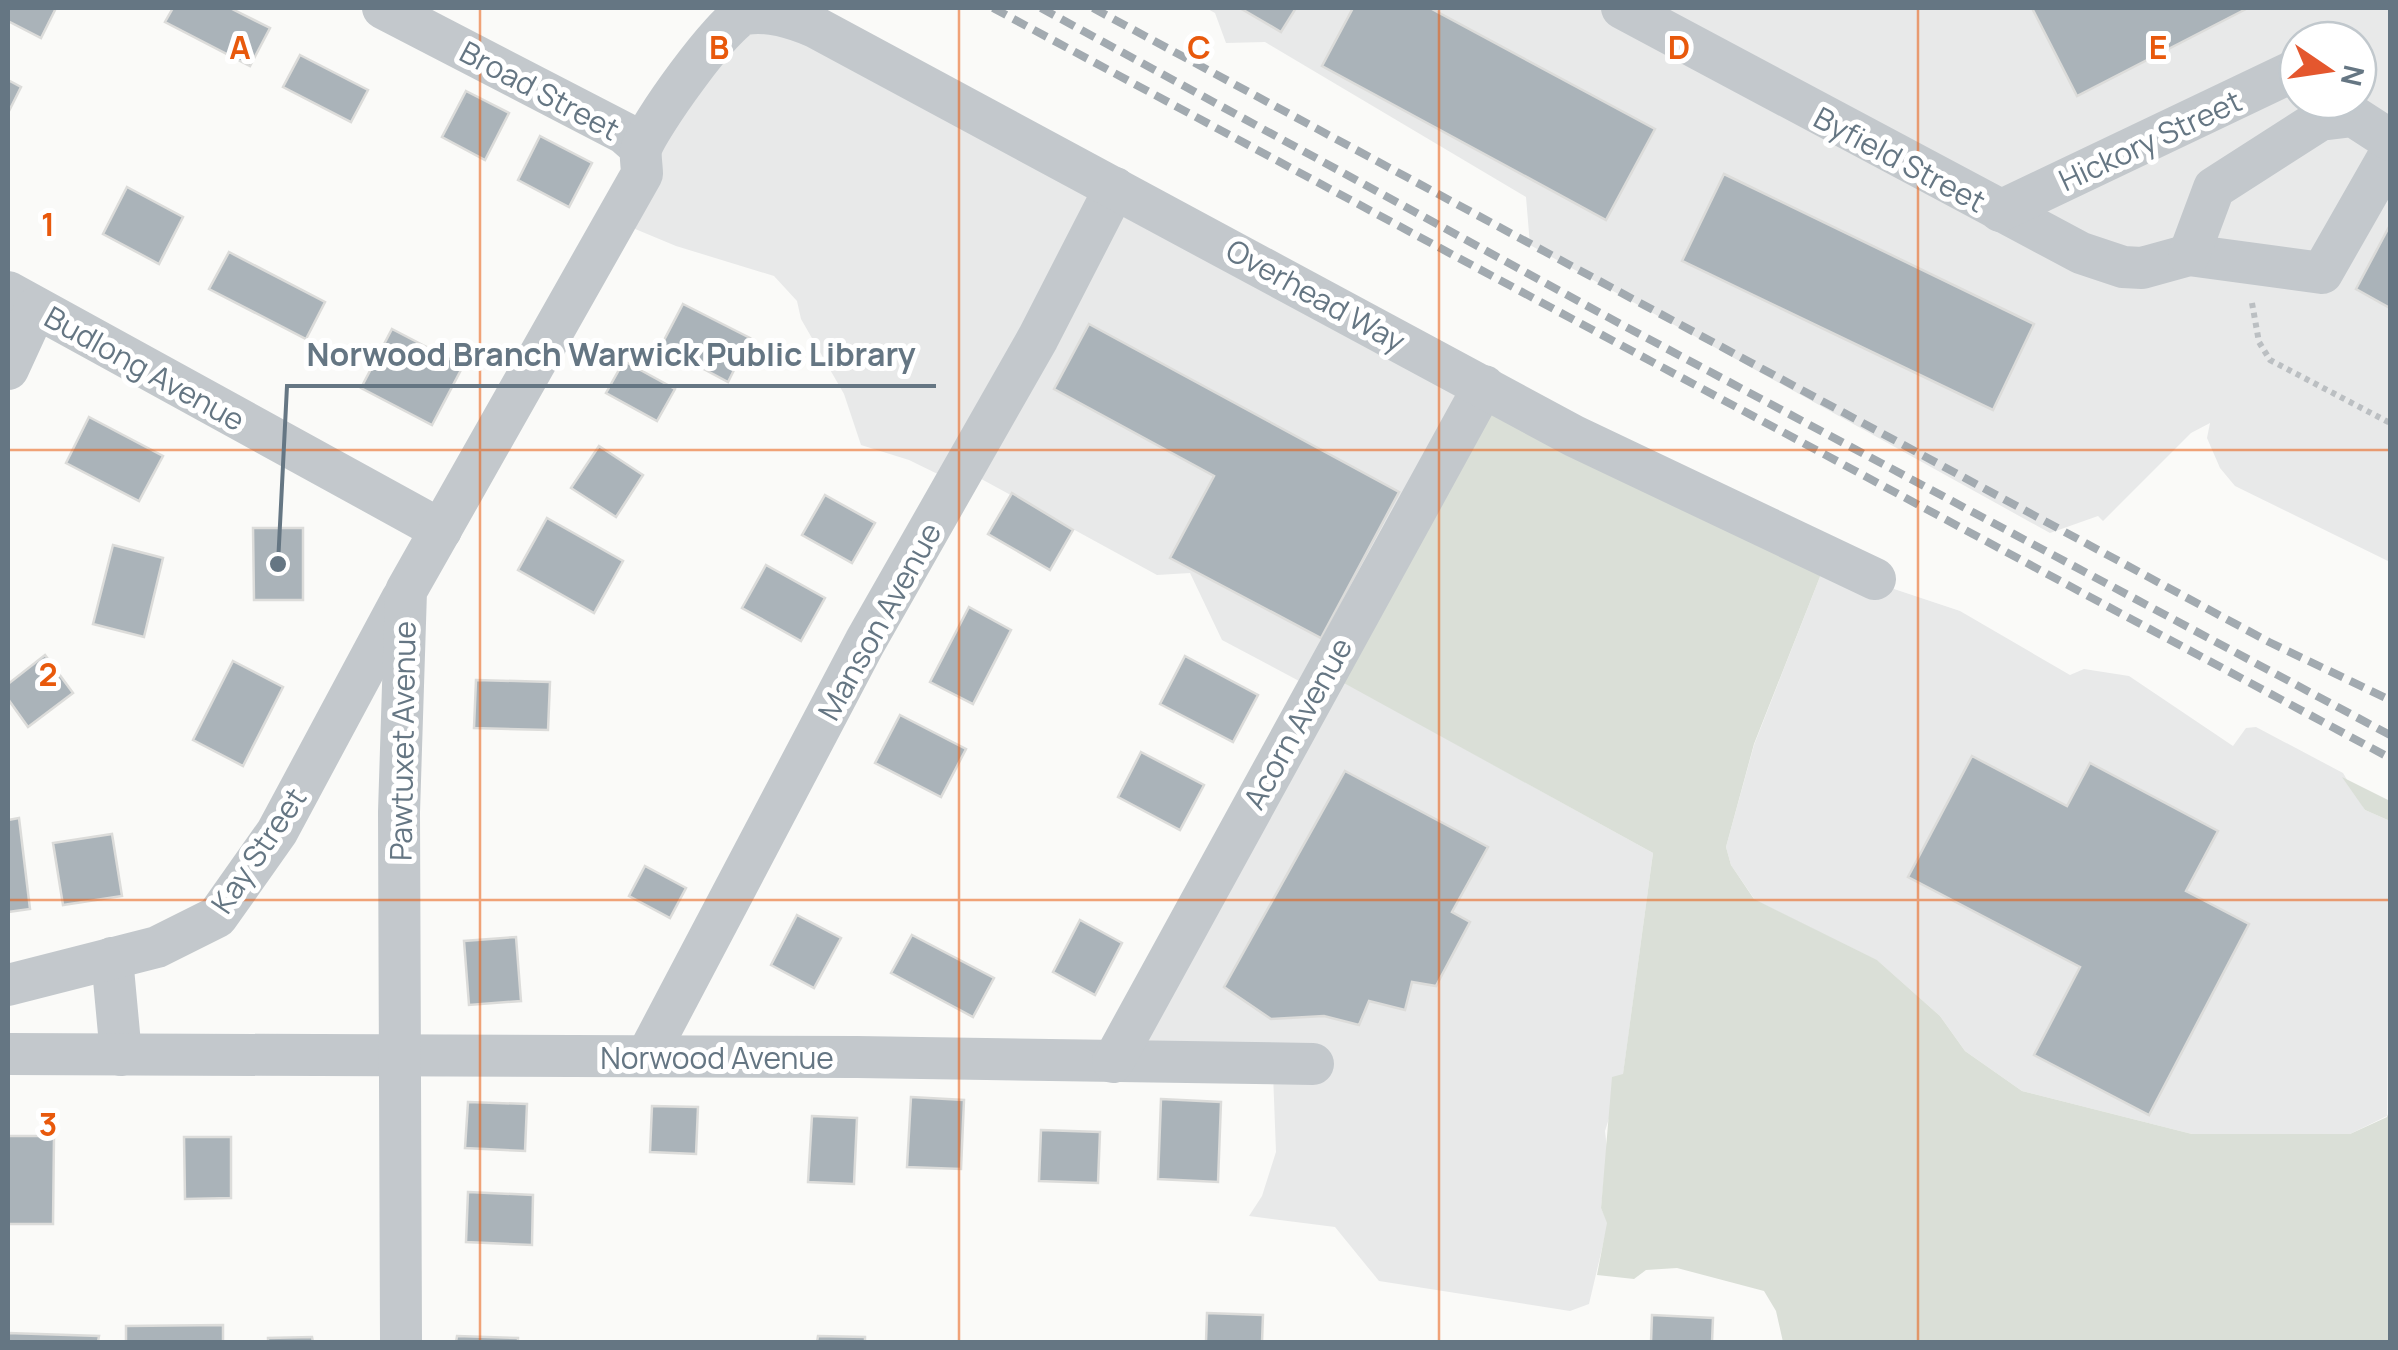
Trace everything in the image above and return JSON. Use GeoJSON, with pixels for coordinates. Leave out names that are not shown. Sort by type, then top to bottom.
{"type":"FeatureCollection","features":[{"type":"Feature","properties":{"kind":"street","name":"Broad Street"},"geometry":{"type":"LineString","coordinates":[[383,8],[624,133],[641,148]]}},
{"type":"Feature","properties":{"kind":"street","name":"Byfield Street"},"geometry":{"type":"LineString","coordinates":[[1625,8],[2081,254],[2123,267],[2142,268],[2189,255]]}},
{"type":"Feature","properties":{"kind":"street","name":"Pawtuxet Avenue"},"geometry":{"type":"LineString","coordinates":[[400,1342],[399,812],[406,591],[642,174],[641,148],[726,25],[743,14],[759,14]]}},
{"type":"Feature","properties":{"kind":"street","name":"Overhead Way"},"geometry":{"type":"LineString","coordinates":[[759,14],[774,14],[815,27],[1574,436],[1874,579]]}},
{"type":"Feature","properties":{"kind":"street","name":"Hickory Street"},"geometry":{"type":"LineString","coordinates":[[2000,211],[2278,79]]}},
{"type":"Feature","properties":{"kind":"street"},"geometry":{"type":"LineString","coordinates":[[2302,120],[2214,188],[2189,255],[2322,273],[2390,154]]}},
{"type":"Feature","properties":{"kind":"street"},"geometry":{"type":"LineString","coordinates":[[2359,120],[2390,140]]}},
{"type":"Feature","properties":{"kind":"street","name":"Manson Avenue"},"geometry":{"type":"LineString","coordinates":[[648,1056],[865,642],[1038,338],[1115,188]]}},
{"type":"Feature","properties":{"kind":"street"},"geometry":{"type":"LineString","coordinates":[[8,369],[22,300]]}},
{"type":"Feature","properties":{"kind":"street","name":"Budlong Avenue"},"geometry":{"type":"LineString","coordinates":[[22,300],[441,530]]}},
{"type":"Feature","properties":{"kind":"street","name":"Acorn Avenue"},"geometry":{"type":"LineString","coordinates":[[1114,1062],[1484,386]]}},
{"type":"Feature","properties":{"kind":"street","name":"Kay Street"},"geometry":{"type":"LineString","coordinates":[[8,985],[157,947],[218,916],[277,832],[406,591]]}},
{"type":"Feature","properties":{"kind":"street"},"geometry":{"type":"LineString","coordinates":[[112,958],[121,1055]]}},
{"type":"Feature","properties":{"kind":"street","name":"Norwood Avenue"},"geometry":{"type":"LineString","coordinates":[[8,1054],[1313,1064]]}},
{"type":"Feature","properties":{"kind":"path"},"geometry":{"type":"LineString","coordinates":[[2270,360],[2390,423]]}},
{"type":"Feature","properties":{"kind":"shaded area"},"geometry":{"type":"Polygon","coordinates":[[[1206,8],[2390,8],[2390,562],[2235,486],[2220,468],[2207,438],[2210,423],[2191,433],[2103,521],[2098,516],[2050,533],[1530,245],[1526,197],[1265,42],[1226,43],[1215,13],[1206,8]]]}},
{"type":"Feature","properties":{"kind":"shaded area"},"geometry":{"type":"Polygon","coordinates":[[[770,17],[1153,218],[1475,407],[1333,676],[1653,853],[1623,1075],[1605,1131],[1601,1208],[1608,1223],[1589,1304],[1570,1311],[1379,1281],[1335,1227],[1249,1216],[1262,1196],[1276,1152],[1273,1073],[1132,1064],[1316,690],[1222,640],[1190,573],[1157,575],[974,475],[952,481],[909,460],[861,445],[844,394],[801,319],[797,301],[774,276],[676,246],[628,226],[640,185],[716,40],[770,17]]]}},
{"type":"Feature","properties":{"kind":"shaded area"},"geometry":{"type":"Polygon","coordinates":[[[1475,407],[1827,559],[1754,744],[1726,847],[1731,865],[1754,899],[1877,960],[1940,1016],[1965,1051],[2022,1091],[2192,1134],[2350,1134],[2387,1117],[2390,1109],[2390,1342],[1783,1342],[1776,1311],[1764,1291],[1677,1268],[1646,1270],[1634,1279],[1597,1275],[1607,1223],[1601,1208],[1612,1077],[1623,1074],[1653,853],[1333,677],[1475,407]]]}},
{"type":"Feature","properties":{"kind":"shaded area"},"geometry":{"type":"Polygon","coordinates":[[[1827,559],[1885,586],[1960,611],[2070,675],[2084,669],[2129,676],[2233,746],[2246,728],[2256,727],[2343,773],[2365,810],[2390,821],[2387,1116],[2350,1134],[2192,1134],[2022,1091],[1965,1051],[1940,1016],[1878,961],[1755,900],[1731,865],[1726,847],[1754,745],[1827,559]]]}},
{"type":"Feature","properties":{"kind":"shaded area"},"geometry":{"type":"Polygon","coordinates":[[[2342,777],[2390,801],[2390,821],[2365,810],[2342,777]]]}},
{"type":"Feature","properties":{"kind":"building"},"geometry":{"type":"Polygon","coordinates":[[[8,8],[56,8],[41,38],[8,21],[8,8]]]}},
{"type":"Feature","properties":{"kind":"building"},"geometry":{"type":"Polygon","coordinates":[[[173,8],[230,8],[270,28],[250,66],[165,22],[173,8]]]}},
{"type":"Feature","properties":{"kind":"building"},"geometry":{"type":"Polygon","coordinates":[[[1240,8],[1296,8],[1281,32],[1240,8]]]}},
{"type":"Feature","properties":{"kind":"building"},"geometry":{"type":"Polygon","coordinates":[[[1353,8],[1430,8],[1655,129],[1606,220],[1322,66],[1353,8]]]}},
{"type":"Feature","properties":{"kind":"building"},"geometry":{"type":"Polygon","coordinates":[[[2032,8],[2248,8],[2077,96],[2032,8]]]}},
{"type":"Feature","properties":{"kind":"building"},"geometry":{"type":"Polygon","coordinates":[[[300,55],[368,90],[351,122],[283,87],[300,55]]]}},
{"type":"Feature","properties":{"kind":"building"},"geometry":{"type":"Polygon","coordinates":[[[8,80],[21,87],[8,113],[8,80]]]}},
{"type":"Feature","properties":{"kind":"building"},"geometry":{"type":"Polygon","coordinates":[[[466,91],[509,113],[485,160],[442,137],[466,91]]]}},
{"type":"Feature","properties":{"kind":"building"},"geometry":{"type":"Polygon","coordinates":[[[540,136],[592,163],[569,207],[518,180],[540,136]]]}},
{"type":"Feature","properties":{"kind":"building"},"geometry":{"type":"Polygon","coordinates":[[[1724,174],[2034,324],[1993,410],[1682,261],[1724,174]]]}},
{"type":"Feature","properties":{"kind":"building"},"geometry":{"type":"Polygon","coordinates":[[[127,187],[183,217],[159,264],[103,234],[127,187]]]}},
{"type":"Feature","properties":{"kind":"building"},"geometry":{"type":"Polygon","coordinates":[[[2390,225],[2390,308],[2356,289],[2390,225]]]}},
{"type":"Feature","properties":{"kind":"building"},"geometry":{"type":"Polygon","coordinates":[[[229,252],[325,302],[306,339],[209,289],[229,252]]]}},
{"type":"Feature","properties":{"kind":"building"},"geometry":{"type":"Polygon","coordinates":[[[683,304],[750,338],[728,382],[661,346],[683,304]]]}},
{"type":"Feature","properties":{"kind":"building"},"geometry":{"type":"Polygon","coordinates":[[[1089,324],[1399,492],[1321,638],[1170,558],[1214,476],[1054,389],[1089,324]]]}},
{"type":"Feature","properties":{"kind":"building"},"geometry":{"type":"Polygon","coordinates":[[[392,329],[463,366],[432,425],[361,388],[392,329]]]}},
{"type":"Feature","properties":{"kind":"building"},"geometry":{"type":"Polygon","coordinates":[[[624,361],[675,389],[657,421],[606,393],[624,361]]]}},
{"type":"Feature","properties":{"kind":"building"},"geometry":{"type":"Polygon","coordinates":[[[89,417],[163,456],[139,501],[66,463],[89,417]]]}},
{"type":"Feature","properties":{"kind":"building"},"geometry":{"type":"Polygon","coordinates":[[[599,446],[643,475],[616,517],[571,488],[599,446]]]}},
{"type":"Feature","properties":{"kind":"building"},"geometry":{"type":"Polygon","coordinates":[[[1012,493],[1073,530],[1050,570],[988,534],[1012,493]]]}},
{"type":"Feature","properties":{"kind":"building"},"geometry":{"type":"Polygon","coordinates":[[[825,495],[875,523],[852,563],[802,535],[825,495]]]}},
{"type":"Feature","properties":{"kind":"building"},"geometry":{"type":"Polygon","coordinates":[[[547,518],[623,561],[594,613],[518,570],[547,518]]]}},
{"type":"Feature","properties":{"kind":"building"},"geometry":{"type":"Polygon","coordinates":[[[253,528],[303,528],[303,600],[254,600],[253,528]]]}},
{"type":"Feature","properties":{"kind":"building"},"geometry":{"type":"Polygon","coordinates":[[[113,545],[163,558],[144,637],[93,624],[113,545]]]}},
{"type":"Feature","properties":{"kind":"building"},"geometry":{"type":"Polygon","coordinates":[[[766,565],[825,598],[801,641],[742,608],[766,565]]]}},
{"type":"Feature","properties":{"kind":"building"},"geometry":{"type":"Polygon","coordinates":[[[969,607],[1011,630],[973,704],[930,682],[969,607]]]}},
{"type":"Feature","properties":{"kind":"building"},"geometry":{"type":"Polygon","coordinates":[[[45,655],[73,693],[28,727],[8,699],[8,684],[45,655]]]}},
{"type":"Feature","properties":{"kind":"building"},"geometry":{"type":"Polygon","coordinates":[[[1185,656],[1258,695],[1233,742],[1160,704],[1185,656]]]}},
{"type":"Feature","properties":{"kind":"building"},"geometry":{"type":"Polygon","coordinates":[[[233,661],[283,687],[243,766],[193,740],[233,661]]]}},
{"type":"Feature","properties":{"kind":"building"},"geometry":{"type":"Polygon","coordinates":[[[476,680],[550,682],[548,730],[474,728],[476,680]]]}},
{"type":"Feature","properties":{"kind":"building"},"geometry":{"type":"Polygon","coordinates":[[[900,715],[966,749],[941,797],[875,763],[900,715]]]}},
{"type":"Feature","properties":{"kind":"building"},"geometry":{"type":"Polygon","coordinates":[[[1141,752],[1204,785],[1180,830],[1118,797],[1141,752]]]}},
{"type":"Feature","properties":{"kind":"building"},"geometry":{"type":"Polygon","coordinates":[[[1972,756],[2067,806],[2090,763],[2218,831],[2186,891],[2249,924],[2149,1115],[2034,1055],[2080,967],[1908,877],[1972,756]]]}},
{"type":"Feature","properties":{"kind":"building"},"geometry":{"type":"Polygon","coordinates":[[[1345,771],[1488,847],[1452,912],[1470,922],[1436,986],[1412,982],[1405,1010],[1369,1001],[1359,1025],[1324,1016],[1271,1019],[1224,987],[1345,771]]]}},
{"type":"Feature","properties":{"kind":"building"},"geometry":{"type":"Polygon","coordinates":[[[19,818],[30,909],[8,912],[8,820],[19,818]]]}},
{"type":"Feature","properties":{"kind":"building"},"geometry":{"type":"Polygon","coordinates":[[[112,834],[122,896],[63,905],[53,843],[112,834]]]}},
{"type":"Feature","properties":{"kind":"building"},"geometry":{"type":"Polygon","coordinates":[[[645,866],[686,888],[670,918],[629,896],[645,866]]]}},
{"type":"Feature","properties":{"kind":"building"},"geometry":{"type":"Polygon","coordinates":[[[797,915],[841,938],[814,988],[771,965],[797,915]]]}},
{"type":"Feature","properties":{"kind":"building"},"geometry":{"type":"Polygon","coordinates":[[[1080,920],[1122,943],[1095,995],[1053,972],[1080,920]]]}},
{"type":"Feature","properties":{"kind":"building"},"geometry":{"type":"Polygon","coordinates":[[[912,935],[994,978],[973,1017],[891,973],[912,935]]]}},
{"type":"Feature","properties":{"kind":"building"},"geometry":{"type":"Polygon","coordinates":[[[516,937],[521,1001],[469,1005],[464,941],[516,937]]]}},
{"type":"Feature","properties":{"kind":"building"},"geometry":{"type":"Polygon","coordinates":[[[911,1097],[964,1100],[961,1169],[907,1167],[911,1097]]]}},
{"type":"Feature","properties":{"kind":"building"},"geometry":{"type":"Polygon","coordinates":[[[1161,1099],[1221,1102],[1218,1182],[1158,1179],[1161,1099]]]}},
{"type":"Feature","properties":{"kind":"building"},"geometry":{"type":"Polygon","coordinates":[[[468,1102],[527,1104],[525,1151],[465,1148],[468,1102]]]}},
{"type":"Feature","properties":{"kind":"building"},"geometry":{"type":"Polygon","coordinates":[[[652,1106],[698,1107],[696,1154],[650,1152],[652,1106]]]}},
{"type":"Feature","properties":{"kind":"building"},"geometry":{"type":"Polygon","coordinates":[[[812,1116],[857,1118],[854,1184],[808,1182],[812,1116]]]}},
{"type":"Feature","properties":{"kind":"building"},"geometry":{"type":"Polygon","coordinates":[[[1041,1130],[1100,1132],[1098,1183],[1039,1181],[1041,1130]]]}},
{"type":"Feature","properties":{"kind":"building"},"geometry":{"type":"Polygon","coordinates":[[[8,1136],[54,1136],[53,1224],[8,1224],[8,1136]]]}},
{"type":"Feature","properties":{"kind":"building"},"geometry":{"type":"Polygon","coordinates":[[[184,1137],[231,1137],[231,1198],[185,1199],[184,1137]]]}},
{"type":"Feature","properties":{"kind":"building"},"geometry":{"type":"Polygon","coordinates":[[[468,1192],[533,1195],[532,1245],[466,1242],[468,1192]]]}},
{"type":"Feature","properties":{"kind":"building"},"geometry":{"type":"Polygon","coordinates":[[[1207,1313],[1263,1315],[1262,1342],[1206,1342],[1207,1313]]]}},
{"type":"Feature","properties":{"kind":"building"},"geometry":{"type":"Polygon","coordinates":[[[1652,1315],[1713,1318],[1712,1342],[1651,1342],[1652,1315]]]}},
{"type":"Feature","properties":{"kind":"building"},"geometry":{"type":"Polygon","coordinates":[[[223,1325],[223,1342],[126,1342],[126,1326],[223,1325]]]}},
{"type":"Feature","properties":{"kind":"building"},"geometry":{"type":"Polygon","coordinates":[[[8,1333],[99,1336],[98,1342],[8,1342],[8,1333]]]}},
{"type":"Feature","properties":{"kind":"building"},"geometry":{"type":"Polygon","coordinates":[[[457,1336],[518,1338],[518,1342],[456,1342],[457,1336]]]}},
{"type":"Feature","properties":{"kind":"building"},"geometry":{"type":"Polygon","coordinates":[[[818,1336],[865,1337],[865,1342],[817,1342],[818,1336]]]}},
{"type":"Feature","properties":{"kind":"building"},"geometry":{"type":"Polygon","coordinates":[[[312,1337],[313,1342],[268,1342],[268,1338],[312,1337]]]}},
{"type":"Feature","properties":{"kind":"railway"},"geometry":{"type":"LineString","coordinates":[[993,8],[2390,758]]}},
{"type":"Feature","properties":{"kind":"railway"},"geometry":{"type":"LineString","coordinates":[[1041,8],[1602,314],[2390,735]]}},
{"type":"Feature","properties":{"kind":"railway"},"geometry":{"type":"LineString","coordinates":[[1093,8],[2269,642],[2390,700]]}},
{"type":"Feature","properties":{"kind":"place","name":"Norwood Branch Warwick Public Library"},"geometry":{"type":"Point","coordinates":[278,564]}}]}
